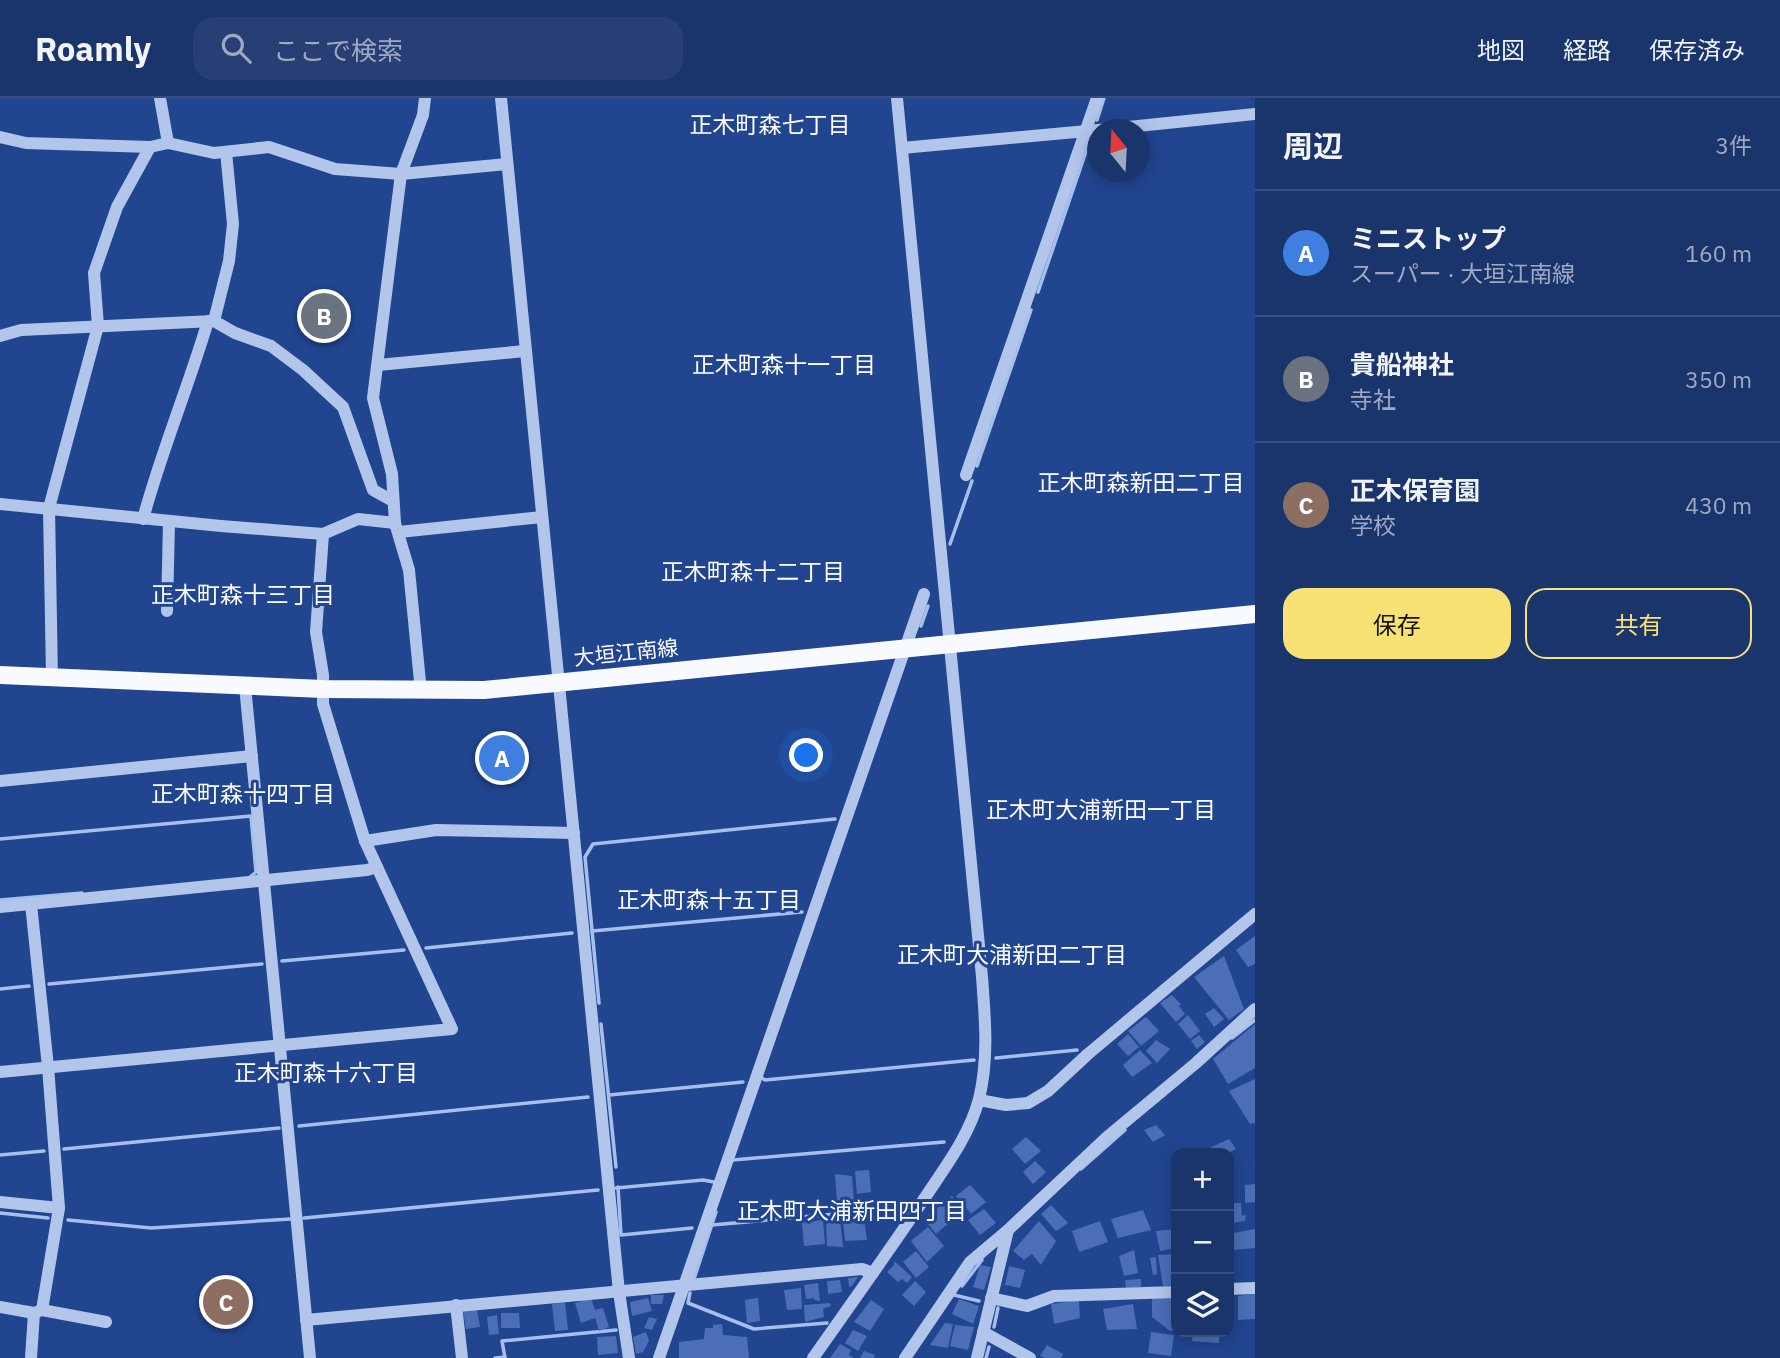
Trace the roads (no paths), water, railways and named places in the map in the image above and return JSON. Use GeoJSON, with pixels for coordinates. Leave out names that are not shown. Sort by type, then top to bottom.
{"type":"FeatureCollection","features":[{"type":"Feature","properties":{"kind":"main road","name":"大垣江南線"},"geometry":{"type":"LineString","coordinates":[[0,675],[323,690],[484,691],[1255,614]]}},
{"type":"Feature","properties":{"kind":"street"},"geometry":{"type":"LineString","coordinates":[[160,98],[169,143]]}},
{"type":"Feature","properties":{"kind":"street"},"geometry":{"type":"LineString","coordinates":[[421,692],[409,570],[397,527],[392,474],[373,398],[401,174],[419,127],[425,98]]}},
{"type":"Feature","properties":{"kind":"street"},"geometry":{"type":"LineString","coordinates":[[500,98],[560,683],[618,1292],[629,1358]]}},
{"type":"Feature","properties":{"kind":"street"},"geometry":{"type":"LineString","coordinates":[[813,1358],[958,1147],[979,1100],[985,1061],[986,1024],[897,98]]}},
{"type":"Feature","properties":{"kind":"street"},"geometry":{"type":"LineString","coordinates":[[1095,119],[1097,98]]}},
{"type":"Feature","properties":{"kind":"street"},"geometry":{"type":"LineString","coordinates":[[1150,124],[1255,114]]}},
{"type":"Feature","properties":{"kind":"street"},"geometry":{"type":"LineString","coordinates":[[902,148],[1087,131]]}},
{"type":"Feature","properties":{"kind":"street"},"geometry":{"type":"LineString","coordinates":[[0,137],[26,143],[150,147],[169,143],[214,153],[269,147],[335,169],[401,174],[507,164]]}},
{"type":"Feature","properties":{"kind":"street"},"geometry":{"type":"LineString","coordinates":[[52,678],[50,508],[98,326],[94,273],[117,207],[150,147]]}},
{"type":"Feature","properties":{"kind":"street"},"geometry":{"type":"LineString","coordinates":[[966,475],[1087,149]]}},
{"type":"Feature","properties":{"kind":"street"},"geometry":{"type":"LineString","coordinates":[[143,519],[155,473],[191,379],[229,261],[233,224],[226,152]]}},
{"type":"Feature","properties":{"kind":"street"},"geometry":{"type":"LineString","coordinates":[[0,337],[22,330],[211,321],[271,346],[303,370],[343,407],[373,490],[393,501]]}},
{"type":"Feature","properties":{"kind":"street"},"geometry":{"type":"LineString","coordinates":[[378,365],[525,351]]}},
{"type":"Feature","properties":{"kind":"street"},"geometry":{"type":"LineString","coordinates":[[0,504],[323,534],[358,519],[397,527],[542,517]]}},
{"type":"Feature","properties":{"kind":"street"},"geometry":{"type":"LineString","coordinates":[[167,611],[169,521]]}},
{"type":"Feature","properties":{"kind":"street"},"geometry":{"type":"LineString","coordinates":[[0,1072],[452,1029],[365,841],[323,704],[316,632],[323,534]]}},
{"type":"Feature","properties":{"kind":"street"},"geometry":{"type":"LineString","coordinates":[[659,1358],[924,594]]}},
{"type":"Feature","properties":{"kind":"street"},"geometry":{"type":"LineString","coordinates":[[245,685],[310,1358]]}},
{"type":"Feature","properties":{"kind":"street"},"geometry":{"type":"LineString","coordinates":[[0,781],[251,756]]}},
{"type":"Feature","properties":{"kind":"street"},"geometry":{"type":"LineString","coordinates":[[365,841],[436,830],[574,833]]}},
{"type":"Feature","properties":{"kind":"street"},"geometry":{"type":"LineString","coordinates":[[0,907],[377,867]]}},
{"type":"Feature","properties":{"kind":"street"},"geometry":{"type":"LineString","coordinates":[[31,904],[59,1208],[31,1358]]}},
{"type":"Feature","properties":{"kind":"street"},"geometry":{"type":"LineString","coordinates":[[979,1100],[1006,1105],[1028,1102],[1048,1091],[1088,1054],[1255,914]]}},
{"type":"Feature","properties":{"kind":"street"},"geometry":{"type":"LineString","coordinates":[[905,1358],[970,1262],[1107,1137],[1196,1063],[1255,1009]]}},
{"type":"Feature","properties":{"kind":"street"},"geometry":{"type":"LineString","coordinates":[[0,1202],[59,1208]]}},
{"type":"Feature","properties":{"kind":"street"},"geometry":{"type":"LineString","coordinates":[[977,1358],[1008,1230]]}},
{"type":"Feature","properties":{"kind":"street"},"geometry":{"type":"LineString","coordinates":[[306,1320],[862,1269],[873,1273]]}},
{"type":"Feature","properties":{"kind":"street"},"geometry":{"type":"LineString","coordinates":[[1234,1289],[1255,1288]]}},
{"type":"Feature","properties":{"kind":"street"},"geometry":{"type":"LineString","coordinates":[[992,1298],[1027,1306],[1054,1296],[1171,1292]]}},
{"type":"Feature","properties":{"kind":"street"},"geometry":{"type":"LineString","coordinates":[[456,1305],[462,1358]]}},
{"type":"Feature","properties":{"kind":"street"},"geometry":{"type":"LineString","coordinates":[[0,1307],[106,1322]]}},
{"type":"Feature","properties":{"kind":"street"},"geometry":{"type":"LineString","coordinates":[[983,1332],[1030,1358]]}},
{"type":"Feature","properties":{"kind":"waterway"},"geometry":{"type":"LineString","coordinates":[[1097,119],[1104,98]]}},
{"type":"Feature","properties":{"kind":"waterway"},"geometry":{"type":"LineString","coordinates":[[1038,292],[1087,149]]}},
{"type":"Feature","properties":{"kind":"waterway"},"geometry":{"type":"LineString","coordinates":[[977,466],[1031,310]]}},
{"type":"Feature","properties":{"kind":"waterway"},"geometry":{"type":"LineString","coordinates":[[950,544],[972,481]]}},
{"type":"Feature","properties":{"kind":"waterway"},"geometry":{"type":"LineString","coordinates":[[921,626],[928,606]]}},
{"type":"Feature","properties":{"kind":"waterway"},"geometry":{"type":"LineString","coordinates":[[0,839],[251,816],[256,872],[250,877]]}},
{"type":"Feature","properties":{"kind":"waterway"},"geometry":{"type":"LineString","coordinates":[[599,1003],[585,857],[593,844],[835,819]]}},
{"type":"Feature","properties":{"kind":"waterway"},"geometry":{"type":"LineString","coordinates":[[0,900],[82,893]]}},
{"type":"Feature","properties":{"kind":"waterway"},"geometry":{"type":"LineString","coordinates":[[592,931],[802,912]]}},
{"type":"Feature","properties":{"kind":"waterway"},"geometry":{"type":"LineString","coordinates":[[426,948],[572,933]]}},
{"type":"Feature","properties":{"kind":"waterway"},"geometry":{"type":"LineString","coordinates":[[282,961],[404,950]]}},
{"type":"Feature","properties":{"kind":"waterway"},"geometry":{"type":"LineString","coordinates":[[49,984],[262,964]]}},
{"type":"Feature","properties":{"kind":"waterway"},"geometry":{"type":"LineString","coordinates":[[0,989],[29,986]]}},
{"type":"Feature","properties":{"kind":"waterway"},"geometry":{"type":"LineString","coordinates":[[1232,1038],[1255,1020]]}},
{"type":"Feature","properties":{"kind":"waterway"},"geometry":{"type":"LineString","coordinates":[[601,1024],[616,1167]]}},
{"type":"Feature","properties":{"kind":"waterway"},"geometry":{"type":"LineString","coordinates":[[996,1058],[1077,1050]]}},
{"type":"Feature","properties":{"kind":"waterway"},"geometry":{"type":"LineString","coordinates":[[762,1078],[765,1080],[974,1060]]}},
{"type":"Feature","properties":{"kind":"waterway"},"geometry":{"type":"LineString","coordinates":[[609,1095],[743,1082]]}},
{"type":"Feature","properties":{"kind":"waterway"},"geometry":{"type":"LineString","coordinates":[[299,1126],[588,1097]]}},
{"type":"Feature","properties":{"kind":"waterway"},"geometry":{"type":"LineString","coordinates":[[64,1149],[279,1128]]}},
{"type":"Feature","properties":{"kind":"waterway"},"geometry":{"type":"LineString","coordinates":[[1081,1169],[1125,1130]]}},
{"type":"Feature","properties":{"kind":"waterway"},"geometry":{"type":"LineString","coordinates":[[733,1160],[944,1142]]}},
{"type":"Feature","properties":{"kind":"waterway"},"geometry":{"type":"LineString","coordinates":[[0,1155],[44,1151]]}},
{"type":"Feature","properties":{"kind":"waterway"},"geometry":{"type":"LineString","coordinates":[[616,1188],[703,1180],[714,1182]]}},
{"type":"Feature","properties":{"kind":"waterway"},"geometry":{"type":"LineString","coordinates":[[618,1187],[621,1235],[692,1228]]}},
{"type":"Feature","properties":{"kind":"waterway"},"geometry":{"type":"LineString","coordinates":[[304,1218],[598,1190]]}},
{"type":"Feature","properties":{"kind":"waterway"},"geometry":{"type":"LineString","coordinates":[[712,1225],[903,1208]]}},
{"type":"Feature","properties":{"kind":"waterway"},"geometry":{"type":"LineString","coordinates":[[694,1279],[716,1212]]}},
{"type":"Feature","properties":{"kind":"waterway"},"geometry":{"type":"LineString","coordinates":[[0,1213],[48,1218]]}},
{"type":"Feature","properties":{"kind":"waterway"},"geometry":{"type":"LineString","coordinates":[[68,1220],[151,1228],[290,1219]]}},
{"type":"Feature","properties":{"kind":"waterway"},"geometry":{"type":"LineString","coordinates":[[962,1286],[982,1260]]}},
{"type":"Feature","properties":{"kind":"waterway"},"geometry":{"type":"LineString","coordinates":[[690,1293],[688,1303],[754,1329],[827,1323]]}},
{"type":"Feature","properties":{"kind":"waterway"},"geometry":{"type":"LineString","coordinates":[[954,1295],[979,1301]]}},
{"type":"Feature","properties":{"kind":"waterway"},"geometry":{"type":"LineString","coordinates":[[994,1327],[998,1308]]}},
{"type":"Feature","properties":{"kind":"waterway"},"geometry":{"type":"LineString","coordinates":[[505,1358],[502,1341],[616,1330]]}},
{"type":"Feature","properties":{"kind":"waterway"},"geometry":{"type":"LineString","coordinates":[[986,1358],[989,1347]]}},
{"type":"Feature","properties":{"kind":"waterway"},"geometry":{"type":"LineString","coordinates":[[495,1358],[505,1357]]}},
{"type":"Feature","properties":{"kind":"place","name":"貴船神社"},"geometry":{"type":"Point","coordinates":[324,316]}},
{"type":"Feature","properties":{"kind":"place","name":"ミニストップ"},"geometry":{"type":"Point","coordinates":[502,758]}},
{"type":"Feature","properties":{"kind":"place","name":"正木保育園"},"geometry":{"type":"Point","coordinates":[226,1302]}},
{"type":"Feature","properties":{"kind":"district","name":"正木町森七丁目"},"geometry":{"type":"Point","coordinates":[770,125]}},
{"type":"Feature","properties":{"kind":"district","name":"正木町森十一丁目"},"geometry":{"type":"Point","coordinates":[784,365]}},
{"type":"Feature","properties":{"kind":"district","name":"正木町森新田二丁目"},"geometry":{"type":"Point","coordinates":[1141,483]}},
{"type":"Feature","properties":{"kind":"district","name":"正木町森十二丁目"},"geometry":{"type":"Point","coordinates":[753,572]}},
{"type":"Feature","properties":{"kind":"district","name":"正木町森十三丁目"},"geometry":{"type":"Point","coordinates":[243,595]}},
{"type":"Feature","properties":{"kind":"district","name":"正木町森十四丁目"},"geometry":{"type":"Point","coordinates":[243,794]}},
{"type":"Feature","properties":{"kind":"district","name":"正木町大浦新田一丁目"},"geometry":{"type":"Point","coordinates":[1101,810]}},
{"type":"Feature","properties":{"kind":"district","name":"正木町森十五丁目"},"geometry":{"type":"Point","coordinates":[709,900]}},
{"type":"Feature","properties":{"kind":"district","name":"正木町大浦新田二丁目"},"geometry":{"type":"Point","coordinates":[1012,955]}},
{"type":"Feature","properties":{"kind":"district","name":"正木町森十六丁目"},"geometry":{"type":"Point","coordinates":[326,1073]}},
{"type":"Feature","properties":{"kind":"district","name":"正木町大浦新田四丁目"},"geometry":{"type":"Point","coordinates":[852,1211]}}]}
